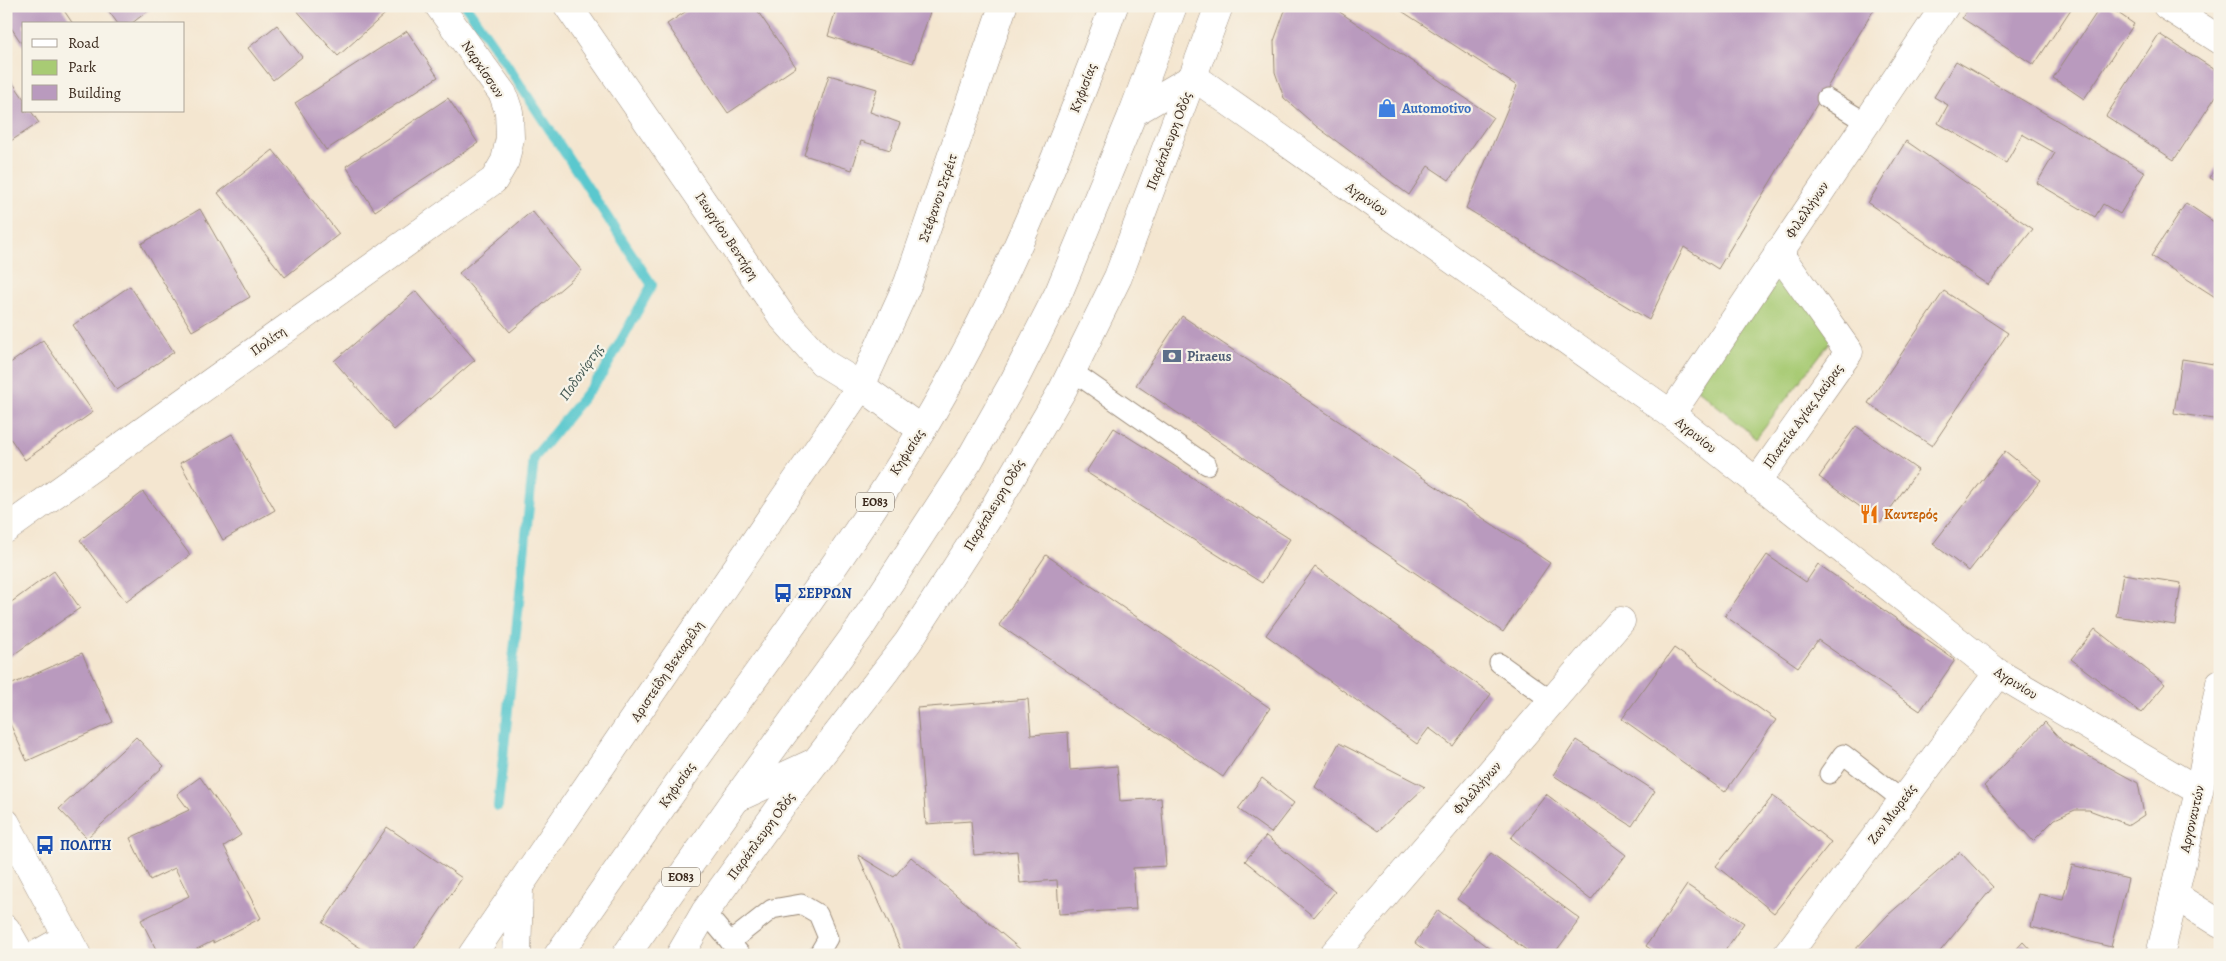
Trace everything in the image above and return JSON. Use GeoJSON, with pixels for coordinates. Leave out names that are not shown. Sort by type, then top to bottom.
{"type":"FeatureCollection","features":[{"type":"Feature","properties":{"kind":"street","name":"Ναρκίσσων"},"geometry":{"type":"LineString","coordinates":[[440,6],[503,94],[509,112],[510,138]]}},
{"type":"Feature","properties":{"kind":"street","name":"Γεωργίου Βεντήρη"},"geometry":{"type":"LineString","coordinates":[[568,6],[783,318],[822,362],[861,386],[922,430]]}},
{"type":"Feature","properties":{"kind":"street","name":"Στέφανου Στρέιτ"},"geometry":{"type":"LineString","coordinates":[[861,386],[908,283],[1003,6]]}},
{"type":"Feature","properties":{"kind":"street","name":"Κηφισίας"},"geometry":{"type":"LineString","coordinates":[[558,955],[688,770],[812,599],[922,430],[1008,268],[1081,96],[1114,6]]}},
{"type":"Feature","properties":{"kind":"street","name":"ΕΟ83"},"geometry":{"type":"LineString","coordinates":[[626,955],[860,628],[970,459],[1015,380],[1058,292],[1133,114],[1173,6]]}},
{"type":"Feature","properties":{"kind":"street","name":"Παράπλευρη Οδός"},"geometry":{"type":"LineString","coordinates":[[680,955],[706,912],[815,762],[908,642],[988,518],[1072,371],[1118,277],[1219,6]]}},
{"type":"Feature","properties":{"kind":"street","name":"Φιλελλήνων"},"geometry":{"type":"LineString","coordinates":[[1671,414],[1945,6]]}},
{"type":"Feature","properties":{"kind":"street"},"geometry":{"type":"LineString","coordinates":[[2167,6],[2220,40]]}},
{"type":"Feature","properties":{"kind":"street"},"geometry":{"type":"LineString","coordinates":[[1133,114],[1194,77]]}},
{"type":"Feature","properties":{"kind":"street","name":"Αγρινίου"},"geometry":{"type":"LineString","coordinates":[[1194,77],[1671,414],[1998,673],[2199,791]]}},
{"type":"Feature","properties":{"kind":"street","name":"Πολίτη"},"geometry":{"type":"LineString","coordinates":[[6,529],[494,180],[505,161],[510,138]]}},
{"type":"Feature","properties":{"kind":"street","name":"Πλατεία Αγίας Λαύρας"},"geometry":{"type":"LineString","coordinates":[[1756,482],[1849,352],[1778,252]]}},
{"type":"Feature","properties":{"kind":"street","name":"Αριστείδη Βεκιαρέλη"},"geometry":{"type":"LineString","coordinates":[[472,955],[519,889],[861,386]]}},
{"type":"Feature","properties":{"kind":"street","name":"Φιλελλήνων"},"geometry":{"type":"LineString","coordinates":[[1333,955],[1621,621]]}},
{"type":"Feature","properties":{"kind":"street","name":"Ζαν Μωρεάς"},"geometry":{"type":"LineString","coordinates":[[1787,955],[1998,673]]}},
{"type":"Feature","properties":{"kind":"street","name":"Αργοναυτών"},"geometry":{"type":"LineString","coordinates":[[2160,955],[2199,791],[2220,683]]}},
{"type":"Feature","properties":{"kind":"street"},"geometry":{"type":"LineString","coordinates":[[736,799],[815,762]]}},
{"type":"Feature","properties":{"kind":"street"},"geometry":{"type":"LineString","coordinates":[[6,823],[72,946],[36,955]]}},
{"type":"Feature","properties":{"kind":"street"},"geometry":{"type":"LineString","coordinates":[[517,955],[519,889]]}},
{"type":"Feature","properties":{"kind":"street"},"geometry":{"type":"LineString","coordinates":[[2174,896],[2220,924]]}},
{"type":"Feature","properties":{"kind":"street"},"geometry":{"type":"LineString","coordinates":[[6,929],[21,955]]}},
{"type":"Feature","properties":{"kind":"lane"},"geometry":{"type":"LineString","coordinates":[[1826,98],[1867,123]]}},
{"type":"Feature","properties":{"kind":"lane"},"geometry":{"type":"LineString","coordinates":[[1072,371],[1206,465]]}},
{"type":"Feature","properties":{"kind":"lane"},"geometry":{"type":"LineString","coordinates":[[1500,663],[1552,701]]}},
{"type":"Feature","properties":{"kind":"lane"},"geometry":{"type":"LineString","coordinates":[[1829,774],[1842,754],[1902,800]]}},
{"type":"Feature","properties":{"kind":"lane"},"geometry":{"type":"LineString","coordinates":[[706,912],[736,948],[772,909],[801,904],[818,914],[828,938],[818,955]]}},
{"type":"Feature","properties":{"kind":"green space"},"geometry":{"type":"Polygon","coordinates":[[[1778,262],[1834,337],[1756,438],[1696,388],[1778,262]]]}},
{"type":"Feature","properties":{"kind":"building"},"geometry":{"type":"Polygon","coordinates":[[[6,6],[61,6],[72,22],[22,22],[22,44],[6,20],[6,6]]]}},
{"type":"Feature","properties":{"kind":"building"},"geometry":{"type":"Polygon","coordinates":[[[105,6],[154,6],[134,22],[117,22],[105,6]]]}},
{"type":"Feature","properties":{"kind":"building"},"geometry":{"type":"Polygon","coordinates":[[[293,6],[394,6],[338,56],[293,6]]]}},
{"type":"Feature","properties":{"kind":"building"},"geometry":{"type":"Polygon","coordinates":[[[694,6],[754,6],[796,67],[728,113],[667,24],[694,6]]]}},
{"type":"Feature","properties":{"kind":"building"},"geometry":{"type":"Polygon","coordinates":[[[837,6],[932,6],[913,63],[828,36],[837,6]]]}},
{"type":"Feature","properties":{"kind":"building","name":"Automotivo"},"geometry":{"type":"Polygon","coordinates":[[[1288,6],[1331,6],[1493,117],[1449,180],[1428,166],[1409,195],[1316,126],[1284,98],[1275,72],[1274,41],[1288,6]]]}},
{"type":"Feature","properties":{"kind":"building"},"geometry":{"type":"Polygon","coordinates":[[[1394,6],[1876,6],[1718,269],[1684,247],[1649,320],[1466,208],[1517,86],[1394,6]]]}},
{"type":"Feature","properties":{"kind":"building"},"geometry":{"type":"Polygon","coordinates":[[[1970,6],[2073,6],[2034,65],[1962,18],[1970,6]]]}},
{"type":"Feature","properties":{"kind":"building"},"geometry":{"type":"Polygon","coordinates":[[[2101,6],[2108,6],[2134,24],[2084,99],[2053,78],[2101,6]]]}},
{"type":"Feature","properties":{"kind":"building"},"geometry":{"type":"Polygon","coordinates":[[[277,25],[302,57],[273,80],[248,48],[277,25]]]}},
{"type":"Feature","properties":{"kind":"building"},"geometry":{"type":"Polygon","coordinates":[[[407,31],[438,77],[326,150],[295,103],[407,31]]]}},
{"type":"Feature","properties":{"kind":"building"},"geometry":{"type":"Polygon","coordinates":[[[2159,34],[2220,73],[2220,90],[2174,160],[2106,116],[2159,34]]]}},
{"type":"Feature","properties":{"kind":"building"},"geometry":{"type":"Polygon","coordinates":[[[1956,61],[2145,172],[2120,214],[2103,204],[2095,217],[2037,183],[2055,153],[2022,134],[2006,163],[1938,123],[1948,105],[1934,97],[1956,61]]]}},
{"type":"Feature","properties":{"kind":"building"},"geometry":{"type":"Polygon","coordinates":[[[6,73],[22,96],[22,112],[32,112],[39,123],[6,144],[6,73]]]}},
{"type":"Feature","properties":{"kind":"building"},"geometry":{"type":"Polygon","coordinates":[[[829,75],[877,89],[870,112],[900,123],[890,150],[861,141],[852,170],[804,155],[829,75]]]}},
{"type":"Feature","properties":{"kind":"building"},"geometry":{"type":"Polygon","coordinates":[[[448,98],[478,143],[375,211],[346,166],[448,98]]]}},
{"type":"Feature","properties":{"kind":"building"},"geometry":{"type":"Polygon","coordinates":[[[1906,141],[2033,229],[1988,285],[1868,203],[1906,141]]]}},
{"type":"Feature","properties":{"kind":"building"},"geometry":{"type":"Polygon","coordinates":[[[273,150],[339,234],[285,277],[218,193],[273,150]]]}},
{"type":"Feature","properties":{"kind":"building"},"geometry":{"type":"Polygon","coordinates":[[[2220,159],[2220,183],[2210,178],[2220,159]]]}},
{"type":"Feature","properties":{"kind":"building"},"geometry":{"type":"Polygon","coordinates":[[[2186,203],[2220,226],[2220,300],[2151,256],[2186,203]]]}},
{"type":"Feature","properties":{"kind":"building"},"geometry":{"type":"Polygon","coordinates":[[[200,209],[250,297],[192,331],[141,244],[200,209]]]}},
{"type":"Feature","properties":{"kind":"building"},"geometry":{"type":"Polygon","coordinates":[[[532,211],[582,271],[510,332],[459,273],[532,211]]]}},
{"type":"Feature","properties":{"kind":"building"},"geometry":{"type":"Polygon","coordinates":[[[130,286],[174,352],[117,390],[73,325],[130,286]]]}},
{"type":"Feature","properties":{"kind":"building"},"geometry":{"type":"Polygon","coordinates":[[[416,291],[475,360],[394,430],[334,361],[416,291]]]}},
{"type":"Feature","properties":{"kind":"building"},"geometry":{"type":"Polygon","coordinates":[[[1944,291],[2008,333],[1932,446],[1868,403],[1944,291]]]}},
{"type":"Feature","properties":{"kind":"building"},"geometry":{"type":"Polygon","coordinates":[[[1182,316],[1550,563],[1503,632],[1136,385],[1182,316]]]}},
{"type":"Feature","properties":{"kind":"building"},"geometry":{"type":"Polygon","coordinates":[[[43,340],[93,412],[25,460],[6,432],[6,366],[43,340]]]}},
{"type":"Feature","properties":{"kind":"building"},"geometry":{"type":"Polygon","coordinates":[[[2182,359],[2220,365],[2220,420],[2174,413],[2182,359]]]}},
{"type":"Feature","properties":{"kind":"building"},"geometry":{"type":"Polygon","coordinates":[[[1856,426],[1918,470],[1881,522],[1819,477],[1856,426]]]}},
{"type":"Feature","properties":{"kind":"building"},"geometry":{"type":"Polygon","coordinates":[[[1114,428],[1290,539],[1262,583],[1086,472],[1114,428]]]}},
{"type":"Feature","properties":{"kind":"building"},"geometry":{"type":"Polygon","coordinates":[[[232,434],[275,510],[223,540],[180,463],[232,434]]]}},
{"type":"Feature","properties":{"kind":"building"},"geometry":{"type":"Polygon","coordinates":[[[2005,451],[2041,480],[1969,571],[1933,544],[2005,451]]]}},
{"type":"Feature","properties":{"kind":"building"},"geometry":{"type":"Polygon","coordinates":[[[143,492],[190,555],[126,602],[80,540],[143,492]]]}},
{"type":"Feature","properties":{"kind":"building"},"geometry":{"type":"Polygon","coordinates":[[[1046,555],[1270,708],[1223,777],[999,625],[1046,555]]]}},
{"type":"Feature","properties":{"kind":"building"},"geometry":{"type":"Polygon","coordinates":[[[1767,555],[1806,582],[1818,564],[1955,660],[1920,711],[1818,640],[1798,667],[1725,616],[1767,555]]]}},
{"type":"Feature","properties":{"kind":"building"},"geometry":{"type":"Polygon","coordinates":[[[1315,567],[1491,694],[1453,746],[1429,728],[1417,744],[1266,635],[1315,567]]]}},
{"type":"Feature","properties":{"kind":"building"},"geometry":{"type":"Polygon","coordinates":[[[54,571],[80,608],[10,657],[6,652],[6,606],[54,571]]]}},
{"type":"Feature","properties":{"kind":"building"},"geometry":{"type":"Polygon","coordinates":[[[2123,574],[2181,583],[2175,625],[2116,616],[2123,574]]]}},
{"type":"Feature","properties":{"kind":"building"},"geometry":{"type":"Polygon","coordinates":[[[2095,629],[2165,684],[2141,713],[2071,659],[2095,629]]]}},
{"type":"Feature","properties":{"kind":"building"},"geometry":{"type":"Polygon","coordinates":[[[1674,648],[1776,720],[1725,792],[1622,719],[1674,648]]]}},
{"type":"Feature","properties":{"kind":"building"},"geometry":{"type":"Polygon","coordinates":[[[82,653],[113,722],[27,761],[6,715],[6,687],[82,653]]]}},
{"type":"Feature","properties":{"kind":"building"},"geometry":{"type":"Polygon","coordinates":[[[1028,699],[1031,735],[1068,732],[1070,770],[1117,766],[1120,801],[1161,798],[1166,866],[1133,868],[1136,909],[1059,914],[1057,880],[1020,883],[1017,851],[974,855],[971,821],[926,824],[917,708],[1028,699]]]}},
{"type":"Feature","properties":{"kind":"building"},"geometry":{"type":"Polygon","coordinates":[[[2045,722],[2063,742],[2138,783],[2144,815],[2129,825],[2089,810],[2075,810],[2055,819],[2033,841],[1984,786],[2045,722]]]}},
{"type":"Feature","properties":{"kind":"building"},"geometry":{"type":"Polygon","coordinates":[[[136,737],[164,766],[87,838],[59,809],[136,737]]]}},
{"type":"Feature","properties":{"kind":"building"},"geometry":{"type":"Polygon","coordinates":[[[1576,740],[1655,791],[1632,826],[1553,775],[1576,740]]]}},
{"type":"Feature","properties":{"kind":"building"},"geometry":{"type":"Polygon","coordinates":[[[1339,743],[1425,787],[1378,831],[1315,787],[1339,743]]]}},
{"type":"Feature","properties":{"kind":"building"},"geometry":{"type":"Polygon","coordinates":[[[200,777],[241,835],[224,846],[261,918],[185,955],[159,955],[141,920],[189,896],[175,868],[150,880],[130,838],[189,810],[177,794],[200,777]]]}},
{"type":"Feature","properties":{"kind":"building"},"geometry":{"type":"Polygon","coordinates":[[[1262,778],[1294,803],[1271,833],[1238,809],[1262,778]]]}},
{"type":"Feature","properties":{"kind":"building"},"geometry":{"type":"Polygon","coordinates":[[[1546,794],[1626,855],[1591,900],[1511,838],[1546,794]]]}},
{"type":"Feature","properties":{"kind":"building"},"geometry":{"type":"Polygon","coordinates":[[[1773,796],[1831,842],[1774,913],[1716,866],[1773,796]]]}},
{"type":"Feature","properties":{"kind":"building"},"geometry":{"type":"Polygon","coordinates":[[[387,827],[462,878],[410,955],[371,955],[323,923],[387,827]]]}},
{"type":"Feature","properties":{"kind":"building"},"geometry":{"type":"Polygon","coordinates":[[[1266,836],[1335,892],[1314,917],[1245,861],[1266,836]]]}},
{"type":"Feature","properties":{"kind":"building"},"geometry":{"type":"Polygon","coordinates":[[[1960,852],[1993,887],[1937,955],[1850,955],[1888,915],[1960,852]]]}},
{"type":"Feature","properties":{"kind":"building"},"geometry":{"type":"Polygon","coordinates":[[[1491,853],[1580,919],[1553,955],[1533,955],[1457,899],[1491,853]]]}},
{"type":"Feature","properties":{"kind":"building"},"geometry":{"type":"Polygon","coordinates":[[[858,855],[894,877],[911,857],[1027,955],[903,955],[858,855]]]}},
{"type":"Feature","properties":{"kind":"building"},"geometry":{"type":"Polygon","coordinates":[[[2072,865],[2128,879],[2111,947],[2031,927],[2039,894],[2063,899],[2072,865]]]}},
{"type":"Feature","properties":{"kind":"building"},"geometry":{"type":"Polygon","coordinates":[[[1687,885],[1744,923],[1722,955],[1659,955],[1646,946],[1687,885]]]}},
{"type":"Feature","properties":{"kind":"building"},"geometry":{"type":"Polygon","coordinates":[[[1438,910],[1498,955],[1431,955],[1415,943],[1438,910]]]}},
{"type":"Feature","properties":{"kind":"building"},"geometry":{"type":"Polygon","coordinates":[[[2023,942],[2035,955],[2011,955],[2023,942]]]}},
{"type":"Feature","properties":{"kind":"waterway","name":"Ποδονίφτης"},"geometry":{"type":"LineString","coordinates":[[466,6],[652,285],[603,373],[534,458],[498,806]]}},
{"type":"Feature","properties":{"kind":"place","name":"Automotivo"},"geometry":{"type":"Point","coordinates":[1387,108]}},
{"type":"Feature","properties":{"kind":"place","name":"Piraeus"},"geometry":{"type":"Point","coordinates":[1172,356]}},
{"type":"Feature","properties":{"kind":"place","name":"Καυτερός"},"geometry":{"type":"Point","coordinates":[1869,514]}},
{"type":"Feature","properties":{"kind":"place","name":"ΣΕΡΡΩΝ"},"geometry":{"type":"Point","coordinates":[783,593]}},
{"type":"Feature","properties":{"kind":"place","name":"ΠΟΛΙΤΗ"},"geometry":{"type":"Point","coordinates":[45,845]}}]}
